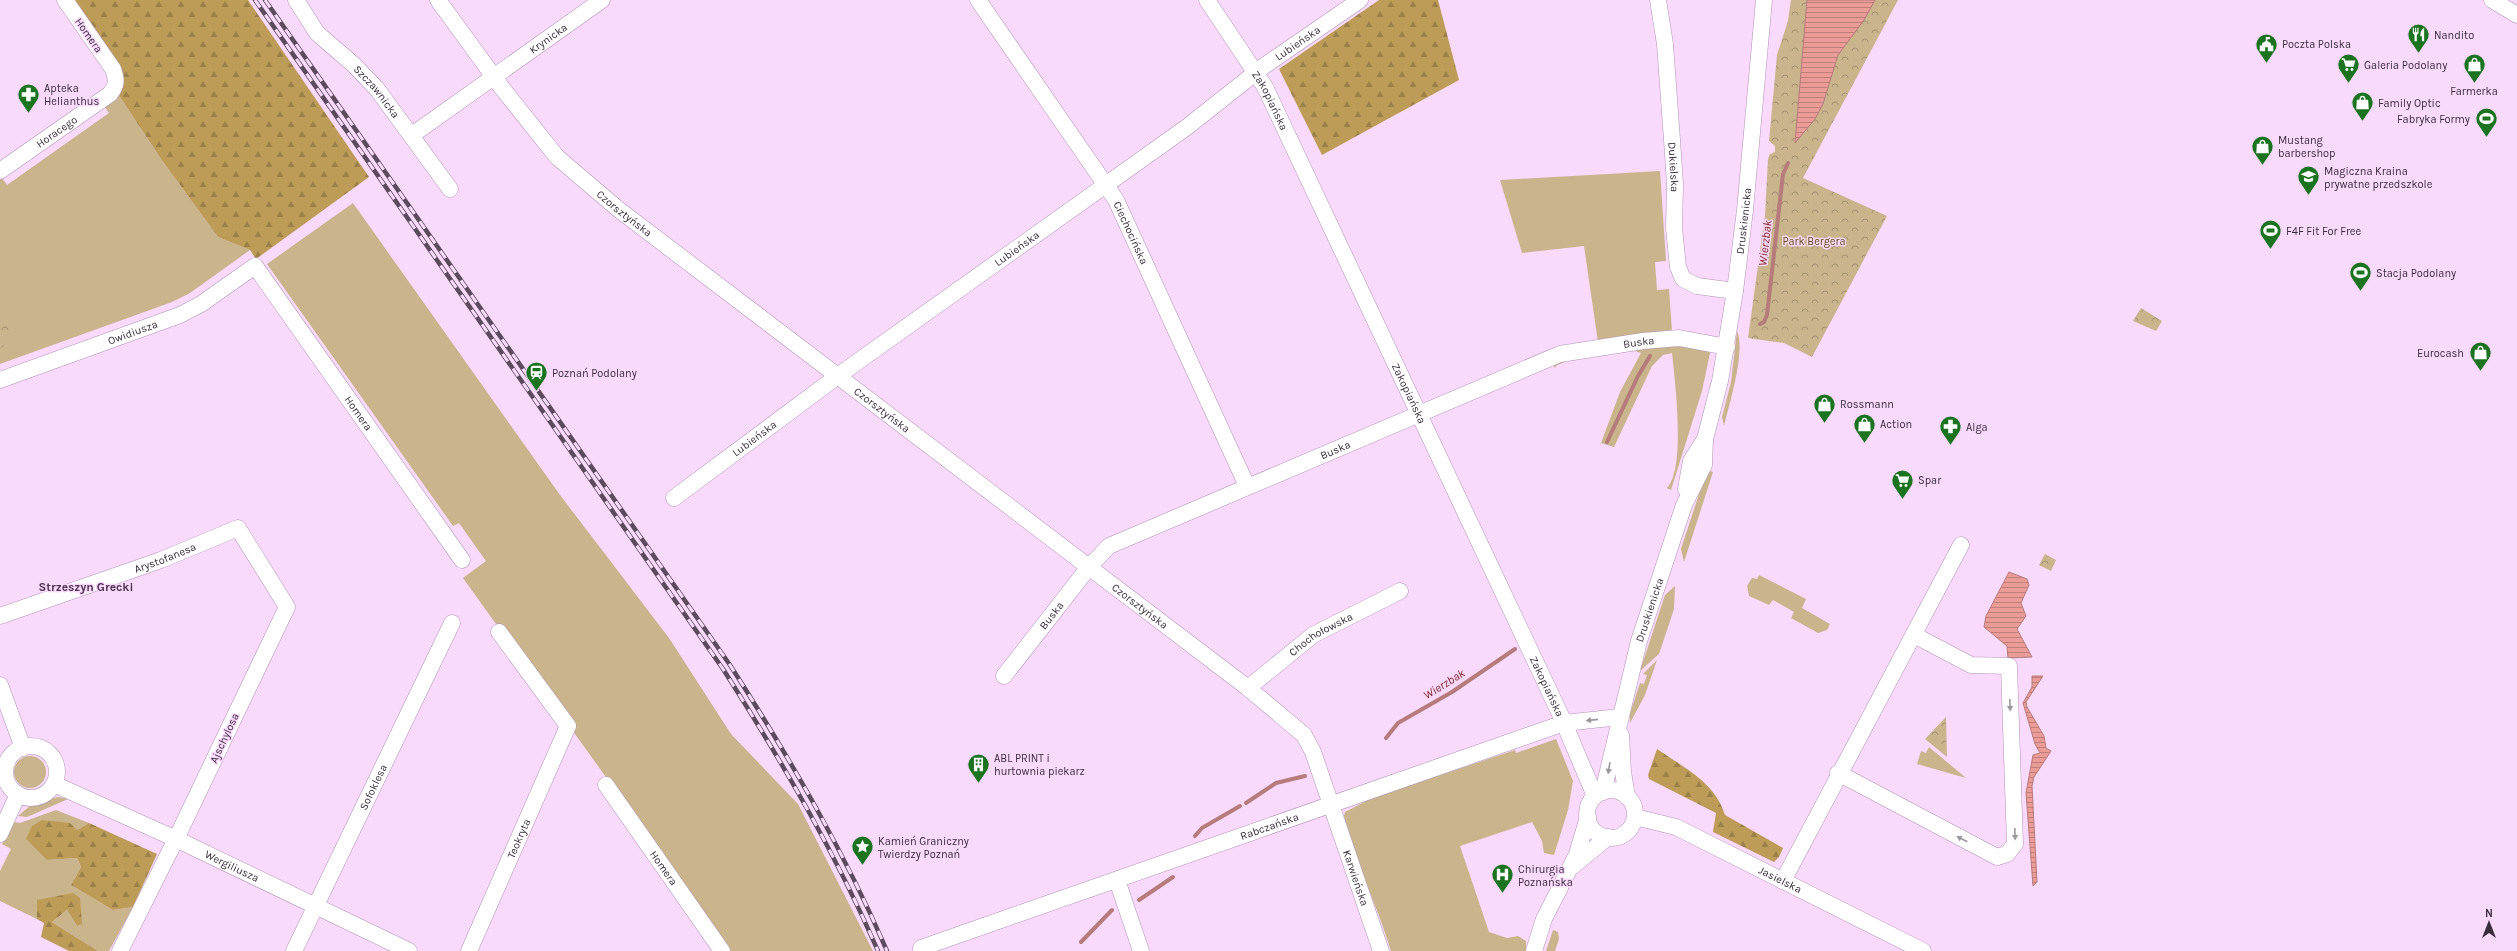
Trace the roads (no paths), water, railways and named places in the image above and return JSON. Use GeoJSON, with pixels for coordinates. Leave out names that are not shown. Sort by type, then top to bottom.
{"type":"FeatureCollection","features":[{"type":"Feature","properties":{"kind":"street","name":"Homera"},"geometry":{"type":"LineString","coordinates":[[65,0],[113,69]]}},
{"type":"Feature","properties":{"kind":"street","name":"Szczawnicka"},"geometry":{"type":"LineString","coordinates":[[296,0],[317,33],[354,65],[377,89],[450,189]]}},
{"type":"Feature","properties":{"kind":"street","name":"Czorsztyńska"},"geometry":{"type":"LineString","coordinates":[[438,0],[494,77],[567,167],[618,209],[839,375],[1248,688],[1304,735],[1332,805]]}},
{"type":"Feature","properties":{"kind":"street","name":"Krynicka"},"geometry":{"type":"LineString","coordinates":[[412,135],[602,0]]}},
{"type":"Feature","properties":{"kind":"street","name":"Ciechocińska"},"geometry":{"type":"LineString","coordinates":[[978,0],[1106,184],[1247,486]]}},
{"type":"Feature","properties":{"kind":"street","name":"Zakopiańska"},"geometry":{"type":"LineString","coordinates":[[1207,0],[1257,73],[1599,794]]}},
{"type":"Feature","properties":{"kind":"street","name":"Lubieńska"},"geometry":{"type":"LineString","coordinates":[[674,498],[839,375],[1187,127],[1257,73],[1360,0]]}},
{"type":"Feature","properties":{"kind":"street","name":"Dukielska"},"geometry":{"type":"LineString","coordinates":[[1658,0],[1665,44],[1675,184],[1674,228],[1678,267],[1683,279],[1698,286],[1735,291]]}},
{"type":"Feature","properties":{"kind":"street","name":"Druskienicka"},"geometry":{"type":"LineString","coordinates":[[1599,794],[1639,641],[1684,505],[1704,464],[1705,439],[1727,347],[1735,291],[1745,210],[1764,0]]}},
{"type":"Feature","properties":{"kind":"street"},"geometry":{"type":"LineString","coordinates":[[2492,0],[2517,15]]}},
{"type":"Feature","properties":{"kind":"street","name":"Horacego"},"geometry":{"type":"LineString","coordinates":[[0,171],[110,94],[117,79],[113,69]]}},
{"type":"Feature","properties":{"kind":"street","name":"Homera"},"geometry":{"type":"LineString","coordinates":[[255,266],[462,560]]}},
{"type":"Feature","properties":{"kind":"street","name":"Owidiusza"},"geometry":{"type":"LineString","coordinates":[[0,380],[180,315],[201,304],[255,266]]}},
{"type":"Feature","properties":{"kind":"street","name":"Buska"},"geometry":{"type":"LineString","coordinates":[[1004,676],[1089,567],[1109,546],[1247,486],[1420,415],[1560,354],[1674,338],[1727,347]]}},
{"type":"Feature","properties":{"kind":"street","name":"Arystofanesa"},"geometry":{"type":"LineString","coordinates":[[0,616],[161,560],[238,528]]}},
{"type":"Feature","properties":{"kind":"street","name":"Ajschylosa"},"geometry":{"type":"LineString","coordinates":[[120,951],[176,839],[287,607],[238,528]]}},
{"type":"Feature","properties":{"kind":"street"},"geometry":{"type":"LineString","coordinates":[[1783,881],[1838,773],[1914,635],[1961,545]]}},
{"type":"Feature","properties":{"kind":"street","name":"Chochołowska"},"geometry":{"type":"LineString","coordinates":[[1248,688],[1313,635],[1400,591]]}},
{"type":"Feature","properties":{"kind":"street","name":"Sofoklesa"},"geometry":{"type":"LineString","coordinates":[[294,951],[452,623]]}},
{"type":"Feature","properties":{"kind":"street","name":"Teokryta"},"geometry":{"type":"LineString","coordinates":[[469,951],[568,726],[499,632]]}},
{"type":"Feature","properties":{"kind":"street"},"geometry":{"type":"LineString","coordinates":[[1838,773],[1997,857],[2007,854],[2015,844],[2009,666],[1971,665],[1914,635]]}},
{"type":"Feature","properties":{"kind":"street"},"geometry":{"type":"LineString","coordinates":[[0,685],[23,748]]}},
{"type":"Feature","properties":{"kind":"street","name":"Druskienicka"},"geometry":{"type":"LineString","coordinates":[[1620,716],[1623,772],[1627,796]]}},
{"type":"Feature","properties":{"kind":"street","name":"Rabczańska"},"geometry":{"type":"LineString","coordinates":[[921,948],[1564,723],[1620,716]]}},
{"type":"Feature","properties":{"kind":"street"},"geometry":{"type":"LineString","coordinates":[[33,746],[43,749],[51,756],[56,764],[57,774],[54,784],[48,792],[39,797],[28,798],[18,794],[11,788],[6,778],[4,758],[23,748],[33,746]]}},
{"type":"Feature","properties":{"kind":"street","name":"Wergiliusza"},"geometry":{"type":"LineString","coordinates":[[54,784],[176,839],[409,951]]}},
{"type":"Feature","properties":{"kind":"street","name":"Homera"},"geometry":{"type":"LineString","coordinates":[[606,785],[722,951]]}},
{"type":"Feature","properties":{"kind":"street"},"geometry":{"type":"LineString","coordinates":[[1534,951],[1544,919],[1571,868],[1588,817],[1588,810],[1599,794],[1620,792],[1627,796],[1635,810],[1635,817],[1628,830],[1615,837],[1608,837],[1594,831],[1588,817]]}},
{"type":"Feature","properties":{"kind":"street"},"geometry":{"type":"LineString","coordinates":[[0,834],[18,794]]}},
{"type":"Feature","properties":{"kind":"street","name":"Karwieńska"},"geometry":{"type":"LineString","coordinates":[[1332,805],[1381,951]]}},
{"type":"Feature","properties":{"kind":"street","name":"Jasielska"},"geometry":{"type":"LineString","coordinates":[[1635,817],[1676,827],[1923,951]]}},
{"type":"Feature","properties":{"kind":"street"},"geometry":{"type":"LineString","coordinates":[[1571,868],[1608,837]]}},
{"type":"Feature","properties":{"kind":"street"},"geometry":{"type":"LineString","coordinates":[[1117,880],[1141,951]]}},
{"type":"Feature","properties":{"kind":"waterway","name":"Wierzbak"},"geometry":{"type":"LineString","coordinates":[[1760,324],[1764,322],[1767,315],[1783,174],[1788,163]]}},
{"type":"Feature","properties":{"kind":"waterway","name":"Wierzbak"},"geometry":{"type":"LineString","coordinates":[[1607,442],[1638,376],[1650,356]]}},
{"type":"Feature","properties":{"kind":"waterway","name":"Wierzbak"},"geometry":{"type":"LineString","coordinates":[[1386,738],[1398,723],[1452,692],[1515,649]]}},
{"type":"Feature","properties":{"kind":"waterway","name":"Wierzbak"},"geometry":{"type":"LineString","coordinates":[[1246,803],[1276,783],[1305,776]]}},
{"type":"Feature","properties":{"kind":"waterway","name":"Wierzbak"},"geometry":{"type":"LineString","coordinates":[[1195,836],[1202,828],[1240,806]]}},
{"type":"Feature","properties":{"kind":"waterway","name":"Wierzbak"},"geometry":{"type":"LineString","coordinates":[[1139,900],[1173,877]]}},
{"type":"Feature","properties":{"kind":"waterway","name":"Wierzbak"},"geometry":{"type":"LineString","coordinates":[[1081,942],[1112,910]]}},
{"type":"Feature","properties":{"kind":"railway"},"geometry":{"type":"LineString","coordinates":[[255,0],[723,669],[766,738],[806,807],[844,878],[878,951]]}},
{"type":"Feature","properties":{"kind":"railway"},"geometry":{"type":"LineString","coordinates":[[265,0],[730,665],[773,734],[834,841],[853,877],[887,951]]}},
{"type":"Feature","properties":{"kind":"place","name":"Nandito"},"geometry":{"type":"Point","coordinates":[2418,54]}},
{"type":"Feature","properties":{"kind":"place","name":"Poczta Polska"},"geometry":{"type":"Point","coordinates":[2266,64]}},
{"type":"Feature","properties":{"kind":"place","name":"Galeria Podolany"},"geometry":{"type":"Point","coordinates":[2348,84]}},
{"type":"Feature","properties":{"kind":"place","name":"Farmerka"},"geometry":{"type":"Point","coordinates":[2474,84]}},
{"type":"Feature","properties":{"kind":"place","name":"Apteka Helianthus"},"geometry":{"type":"Point","coordinates":[28,114]}},
{"type":"Feature","properties":{"kind":"place","name":"Family Optic"},"geometry":{"type":"Point","coordinates":[2363,122]}},
{"type":"Feature","properties":{"kind":"place","name":"Fabryka Formy"},"geometry":{"type":"Point","coordinates":[2486,138]}},
{"type":"Feature","properties":{"kind":"place","name":"Mustang barbershop"},"geometry":{"type":"Point","coordinates":[2262,166]}},
{"type":"Feature","properties":{"kind":"place","name":"Magiczna Kraina prywatne przedszkole"},"geometry":{"type":"Point","coordinates":[2308,196]}},
{"type":"Feature","properties":{"kind":"place","name":"F4F Fit For Free"},"geometry":{"type":"Point","coordinates":[2271,250]}},
{"type":"Feature","properties":{"kind":"place","name":"Stacja Podolany"},"geometry":{"type":"Point","coordinates":[2361,292]}},
{"type":"Feature","properties":{"kind":"place","name":"Eurocash"},"geometry":{"type":"Point","coordinates":[2480,372]}},
{"type":"Feature","properties":{"kind":"place","name":"Poznań Podolany"},"geometry":{"type":"Point","coordinates":[536,392]}},
{"type":"Feature","properties":{"kind":"place","name":"Rossmann"},"geometry":{"type":"Point","coordinates":[1825,424]}},
{"type":"Feature","properties":{"kind":"place","name":"Action"},"geometry":{"type":"Point","coordinates":[1865,444]}},
{"type":"Feature","properties":{"kind":"place","name":"Alga"},"geometry":{"type":"Point","coordinates":[1950,446]}},
{"type":"Feature","properties":{"kind":"place","name":"Spar"},"geometry":{"type":"Point","coordinates":[1902,500]}},
{"type":"Feature","properties":{"kind":"place","name":"ABL PRINT i hurtownia piekarz"},"geometry":{"type":"Point","coordinates":[979,784]}},
{"type":"Feature","properties":{"kind":"place","name":"Kamień Graniczny Twierdzy Poznań"},"geometry":{"type":"Point","coordinates":[862,866]}},
{"type":"Feature","properties":{"kind":"place","name":"Chirurgia Poznańska"},"geometry":{"type":"Point","coordinates":[1502,894]}},
{"type":"Feature","properties":{"kind":"district","name":"Strzeszyn Grecki"},"geometry":{"type":"Point","coordinates":[86,587]}},
{"type":"Feature","properties":{"kind":"park label","name":"Park Bergera"},"geometry":{"type":"Point","coordinates":[1814,241]}}]}
